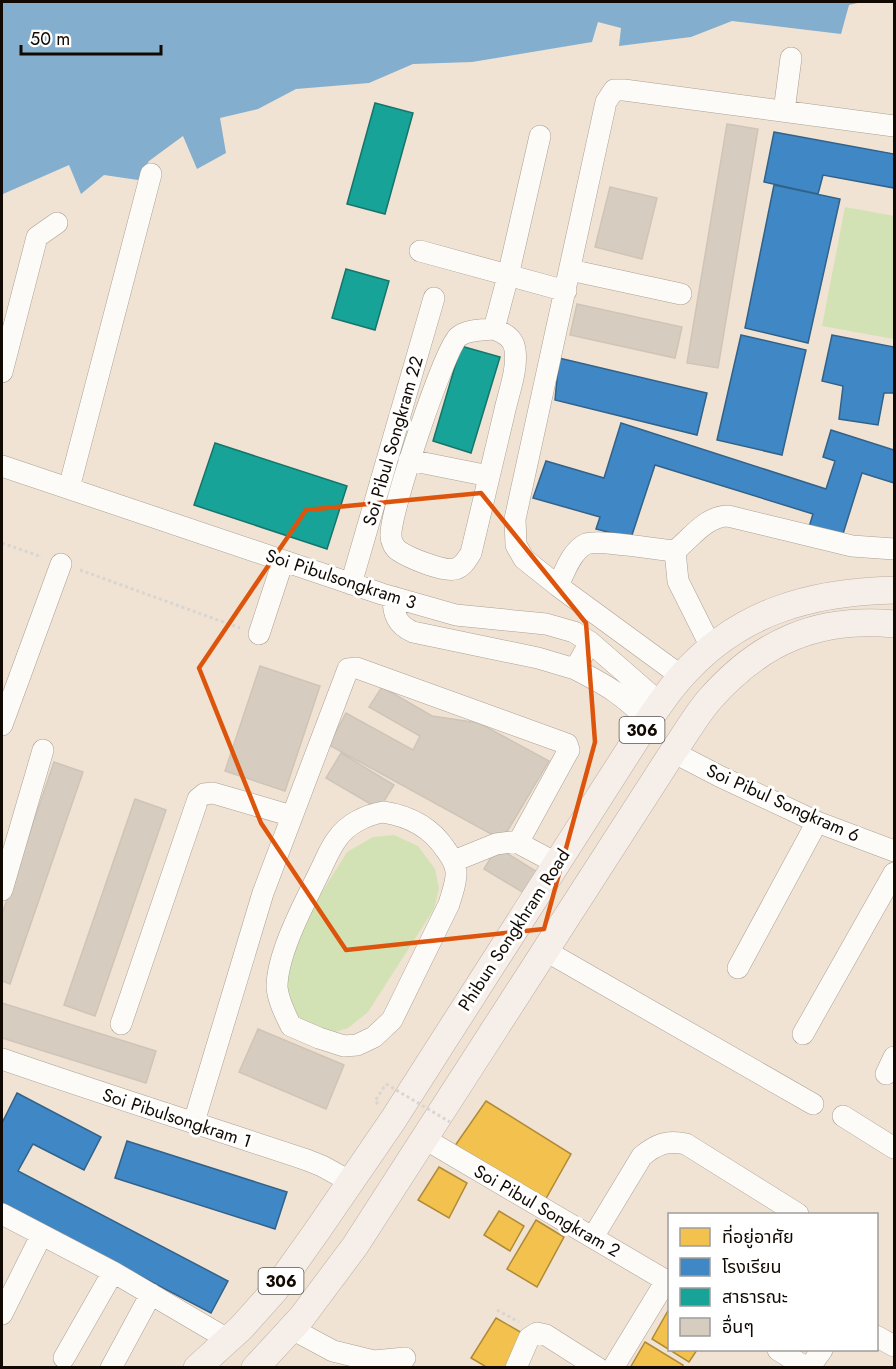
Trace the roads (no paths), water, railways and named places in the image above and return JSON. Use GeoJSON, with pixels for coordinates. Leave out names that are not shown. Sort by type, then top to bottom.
{"type":"FeatureCollection","features":[{"type":"Feature","properties":{"kind":"main road","name":"Phibun Songkhram Road"},"geometry":{"type":"LineString","coordinates":[[197,1368],[229,1340],[275,1290],[351,1182],[384,1111],[556,863],[654,712],[681,676],[711,647],[742,625],[798,603],[854,591],[894,590]]}},
{"type":"Feature","properties":{"kind":"main road","name":"Phibun Songkhram Road"},"geometry":{"type":"LineString","coordinates":[[255,1368],[292,1329],[355,1246],[673,752],[709,700],[742,668],[768,648],[791,636],[822,626],[850,622],[894,624]]}},
{"type":"Feature","properties":{"kind":"main road"},"geometry":{"type":"LineString","coordinates":[[384,1111],[425,1139]]}},
{"type":"Feature","properties":{"kind":"main road"},"geometry":{"type":"LineString","coordinates":[[351,1182],[382,1204]]}},
{"type":"Feature","properties":{"kind":"street"},"geometry":{"type":"LineString","coordinates":[[784,111],[792,58]]}},
{"type":"Feature","properties":{"kind":"street"},"geometry":{"type":"LineString","coordinates":[[681,676],[524,559],[516,544],[515,519],[606,102],[614,90],[894,126]]}},
{"type":"Feature","properties":{"kind":"street"},"geometry":{"type":"LineString","coordinates":[[494,329],[540,136]]}},
{"type":"Feature","properties":{"kind":"street"},"geometry":{"type":"LineString","coordinates":[[69,488],[151,174]]}},
{"type":"Feature","properties":{"kind":"street"},"geometry":{"type":"LineString","coordinates":[[3,361],[37,237],[57,223]]}},
{"type":"Feature","properties":{"kind":"street"},"geometry":{"type":"LineString","coordinates":[[420,251],[508,276],[681,294]]}},
{"type":"Feature","properties":{"kind":"street","name":"Soi Pibul Songkram 22"},"geometry":{"type":"LineString","coordinates":[[351,584],[434,298]]}},
{"type":"Feature","properties":{"kind":"street"},"geometry":{"type":"LineString","coordinates":[[494,329],[508,336],[515,351],[514,372],[471,553],[464,564],[456,569],[438,567],[399,551],[394,546],[391,538],[393,518],[409,460],[448,354],[456,339],[468,332],[494,329]]}},
{"type":"Feature","properties":{"kind":"street"},"geometry":{"type":"LineString","coordinates":[[409,460],[489,476]]}},
{"type":"Feature","properties":{"kind":"street","name":"Soi Pibulsongkram 3"},"geometry":{"type":"LineString","coordinates":[[5,467],[393,597],[456,615],[546,624],[566,630],[590,642],[654,712]]}},
{"type":"Feature","properties":{"kind":"street"},"geometry":{"type":"LineString","coordinates":[[675,552],[710,519],[719,516],[728,516],[852,546],[894,549]]}},
{"type":"Feature","properties":{"kind":"street"},"geometry":{"type":"LineString","coordinates":[[566,630],[563,590],[578,550],[586,544],[604,543],[675,552]]}},
{"type":"Feature","properties":{"kind":"street"},"geometry":{"type":"LineString","coordinates":[[675,552],[678,581],[711,647]]}},
{"type":"Feature","properties":{"kind":"street"},"geometry":{"type":"LineString","coordinates":[[259,634],[283,561]]}},
{"type":"Feature","properties":{"kind":"street"},"geometry":{"type":"LineString","coordinates":[[2,725],[9,680],[62,564]]}},
{"type":"Feature","properties":{"kind":"street"},"geometry":{"type":"LineString","coordinates":[[393,597],[393,608],[398,621],[404,628],[413,632],[538,658],[575,669],[611,688],[628,701],[654,712]]}},
{"type":"Feature","properties":{"kind":"street"},"geometry":{"type":"LineString","coordinates":[[575,669],[590,642]]}},
{"type":"Feature","properties":{"kind":"street"},"geometry":{"type":"LineString","coordinates":[[194,1122],[249,935],[346,672],[354,667],[567,744],[569,750],[519,841]]}},
{"type":"Feature","properties":{"kind":"street"},"geometry":{"type":"LineString","coordinates":[[2,890],[43,750]]}},
{"type":"Feature","properties":{"kind":"street","name":"Soi Pibul Songkram 6"},"geometry":{"type":"LineString","coordinates":[[673,752],[817,822],[894,851]]}},
{"type":"Feature","properties":{"kind":"street"},"geometry":{"type":"LineString","coordinates":[[121,1024],[198,799],[204,794],[213,793],[292,816]]}},
{"type":"Feature","properties":{"kind":"street"},"geometry":{"type":"LineString","coordinates":[[383,812],[395,814],[417,821],[429,829],[454,861],[455,884],[449,904],[388,1025],[374,1037],[357,1045],[344,1046],[291,1026],[284,1014],[277,988],[282,959],[300,912],[337,837],[357,821],[369,815],[383,812]]}},
{"type":"Feature","properties":{"kind":"street"},"geometry":{"type":"LineString","coordinates":[[738,968],[817,822]]}},
{"type":"Feature","properties":{"kind":"street"},"geometry":{"type":"LineString","coordinates":[[519,841],[522,845],[556,863]]}},
{"type":"Feature","properties":{"kind":"street"},"geometry":{"type":"LineString","coordinates":[[454,861],[496,844],[519,841]]}},
{"type":"Feature","properties":{"kind":"street"},"geometry":{"type":"LineString","coordinates":[[802,1034],[894,873]]}},
{"type":"Feature","properties":{"kind":"street"},"geometry":{"type":"LineString","coordinates":[[546,951],[813,1104]]}},
{"type":"Feature","properties":{"kind":"street","name":"Soi Pibulsongkram 1"},"geometry":{"type":"LineString","coordinates":[[2,1059],[129,1103],[307,1160],[351,1182]]}},
{"type":"Feature","properties":{"kind":"street"},"geometry":{"type":"LineString","coordinates":[[843,1116],[894,1148]]}},
{"type":"Feature","properties":{"kind":"street","name":"Soi Pibul Songkram 2"},"geometry":{"type":"LineString","coordinates":[[425,1139],[668,1282]]}},
{"type":"Feature","properties":{"kind":"street"},"geometry":{"type":"LineString","coordinates":[[593,1237],[642,1156],[664,1142],[674,1141],[686,1144],[795,1213]]}},
{"type":"Feature","properties":{"kind":"street"},"geometry":{"type":"LineString","coordinates":[[2,1214],[113,1272],[229,1340]]}},
{"type":"Feature","properties":{"kind":"street"},"geometry":{"type":"LineString","coordinates":[[2,1314],[41,1236]]}},
{"type":"Feature","properties":{"kind":"street"},"geometry":{"type":"LineString","coordinates":[[64,1358],[113,1272]]}},
{"type":"Feature","properties":{"kind":"street"},"geometry":{"type":"LineString","coordinates":[[613,1368],[668,1282]]}},
{"type":"Feature","properties":{"kind":"street"},"geometry":{"type":"LineString","coordinates":[[111,1368],[151,1294]]}},
{"type":"Feature","properties":{"kind":"street"},"geometry":{"type":"LineString","coordinates":[[292,1329],[333,1351],[374,1361],[405,1358]]}},
{"type":"Feature","properties":{"kind":"street"},"geometry":{"type":"LineString","coordinates":[[516,1368],[529,1338],[537,1333],[546,1335],[598,1368]]}},
{"type":"Feature","properties":{"kind":"street"},"geometry":{"type":"LineString","coordinates":[[878,1337],[894,1346]]}},
{"type":"Feature","properties":{"kind":"street"},"geometry":{"type":"LineString","coordinates":[[780,1351],[808,1368],[821,1351]]}},
{"type":"Feature","properties":{"kind":"water"},"geometry":{"type":"Polygon","coordinates":[[[2,2],[862,2],[849,5],[841,34],[732,21],[691,37],[619,46],[621,28],[598,22],[592,42],[472,62],[413,64],[369,83],[296,89],[258,109],[220,118],[226,153],[197,169],[183,136],[149,161],[138,180],[104,175],[81,194],[69,165],[3,194],[2,2]]]}}]}
